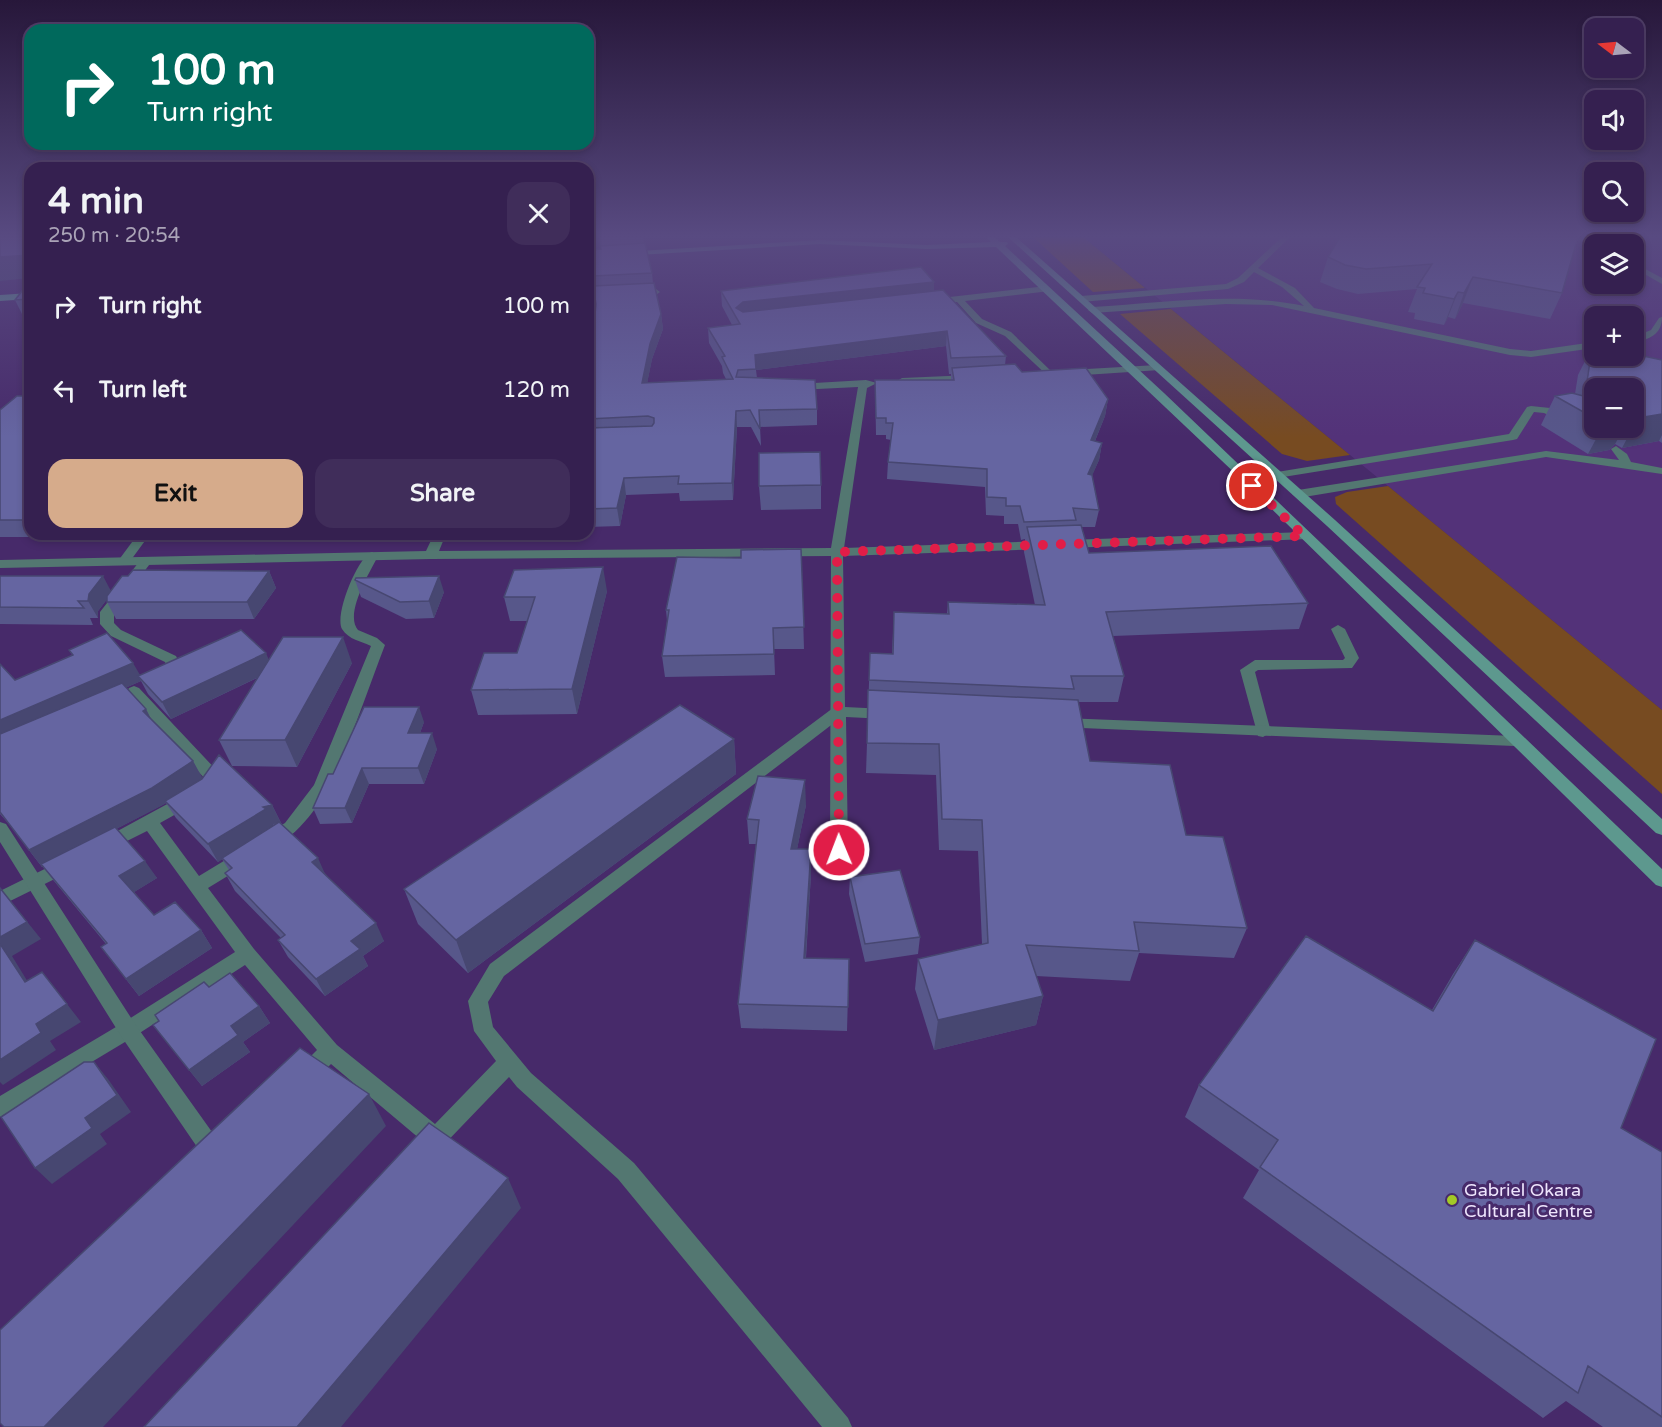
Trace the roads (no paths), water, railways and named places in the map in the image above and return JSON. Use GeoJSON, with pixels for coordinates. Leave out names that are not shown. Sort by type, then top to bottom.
{"type":"FeatureCollection","features":[{"type":"Feature","properties":{"kind":"main road"},"geometry":{"type":"LineString","coordinates":[[1062,304],[1514,741],[1662,880]]}},
{"type":"Feature","properties":{"kind":"main road"},"geometry":{"type":"LineString","coordinates":[[1086,304],[1298,494],[1662,829]]}},
{"type":"Feature","properties":{"kind":"street"},"geometry":{"type":"LineString","coordinates":[[963,304],[979,321],[1008,334],[1049,374]]}},
{"type":"Feature","properties":{"kind":"street"},"geometry":{"type":"LineString","coordinates":[[1092,310],[1187,304]]}},
{"type":"Feature","properties":{"kind":"street"},"geometry":{"type":"LineString","coordinates":[[1280,304],[1510,352],[1531,354],[1584,346]]}},
{"type":"Feature","properties":{"kind":"street"},"geometry":{"type":"LineString","coordinates":[[1307,304],[1311,310]]}},
{"type":"Feature","properties":{"kind":"street"},"geometry":{"type":"LineString","coordinates":[[1644,336],[1654,332],[1662,320]]}},
{"type":"Feature","properties":{"kind":"street"},"geometry":{"type":"LineString","coordinates":[[1037,374],[1156,368]]}},
{"type":"Feature","properties":{"kind":"street"},"geometry":{"type":"LineString","coordinates":[[788,387],[979,377]]}},
{"type":"Feature","properties":{"kind":"street"},"geometry":{"type":"LineString","coordinates":[[839,850],[837,552],[862,388],[866,383]]}},
{"type":"Feature","properties":{"kind":"street"},"geometry":{"type":"LineString","coordinates":[[1277,475],[1513,437],[1531,409],[1546,410],[1567,421]]}},
{"type":"Feature","properties":{"kind":"street"},"geometry":{"type":"LineString","coordinates":[[1616,449],[1623,456],[1626,464]]}},
{"type":"Feature","properties":{"kind":"street"},"geometry":{"type":"LineString","coordinates":[[1298,494],[1546,454],[1662,471]]}},
{"type":"Feature","properties":{"kind":"street"},"geometry":{"type":"LineString","coordinates":[[0,564],[431,555],[837,552],[1304,536]]}},
{"type":"Feature","properties":{"kind":"street"},"geometry":{"type":"LineString","coordinates":[[124,561],[140,540]]}},
{"type":"Feature","properties":{"kind":"street"},"geometry":{"type":"LineString","coordinates":[[431,555],[437,540]]}},
{"type":"Feature","properties":{"kind":"street"},"geometry":{"type":"LineString","coordinates":[[198,886],[291,827],[321,787],[378,645],[371,638],[352,633],[346,624],[345,613],[372,556]]}},
{"type":"Feature","properties":{"kind":"street"},"geometry":{"type":"LineString","coordinates":[[0,899],[150,823],[204,791],[215,779],[129,693],[160,680],[175,668],[171,659],[116,633],[106,624],[107,612],[146,561]]}},
{"type":"Feature","properties":{"kind":"street"},"geometry":{"type":"LineString","coordinates":[[1263,732],[1247,670],[1255,666],[1347,665],[1352,658],[1338,629]]}},
{"type":"Feature","properties":{"kind":"street"},"geometry":{"type":"LineString","coordinates":[[839,1427],[626,1171],[524,1080],[484,1031],[478,1001],[497,970],[838,712],[897,715]]}},
{"type":"Feature","properties":{"kind":"street"},"geometry":{"type":"LineString","coordinates":[[1050,722],[1514,741]]}},
{"type":"Feature","properties":{"kind":"street"},"geometry":{"type":"LineString","coordinates":[[150,823],[247,954],[330,1051],[436,1138]]}},
{"type":"Feature","properties":{"kind":"street"},"geometry":{"type":"LineString","coordinates":[[0,828],[128,1030],[219,1160]]}},
{"type":"Feature","properties":{"kind":"street"},"geometry":{"type":"LineString","coordinates":[[0,1107],[128,1030],[247,954]]}},
{"type":"Feature","properties":{"kind":"street"},"geometry":{"type":"LineString","coordinates":[[288,1093],[330,1051]]}},
{"type":"Feature","properties":{"kind":"street"},"geometry":{"type":"LineString","coordinates":[[411,1164],[509,1062]]}},
{"type":"Feature","properties":{"kind":"street"},"geometry":{"type":"LineString","coordinates":[[202,1176],[236,1143]]}},
{"type":"Feature","properties":{"kind":"place","name":"Gabriel Okara Cultural Centre"},"geometry":{"type":"Point","coordinates":[1452,1200]}}]}
